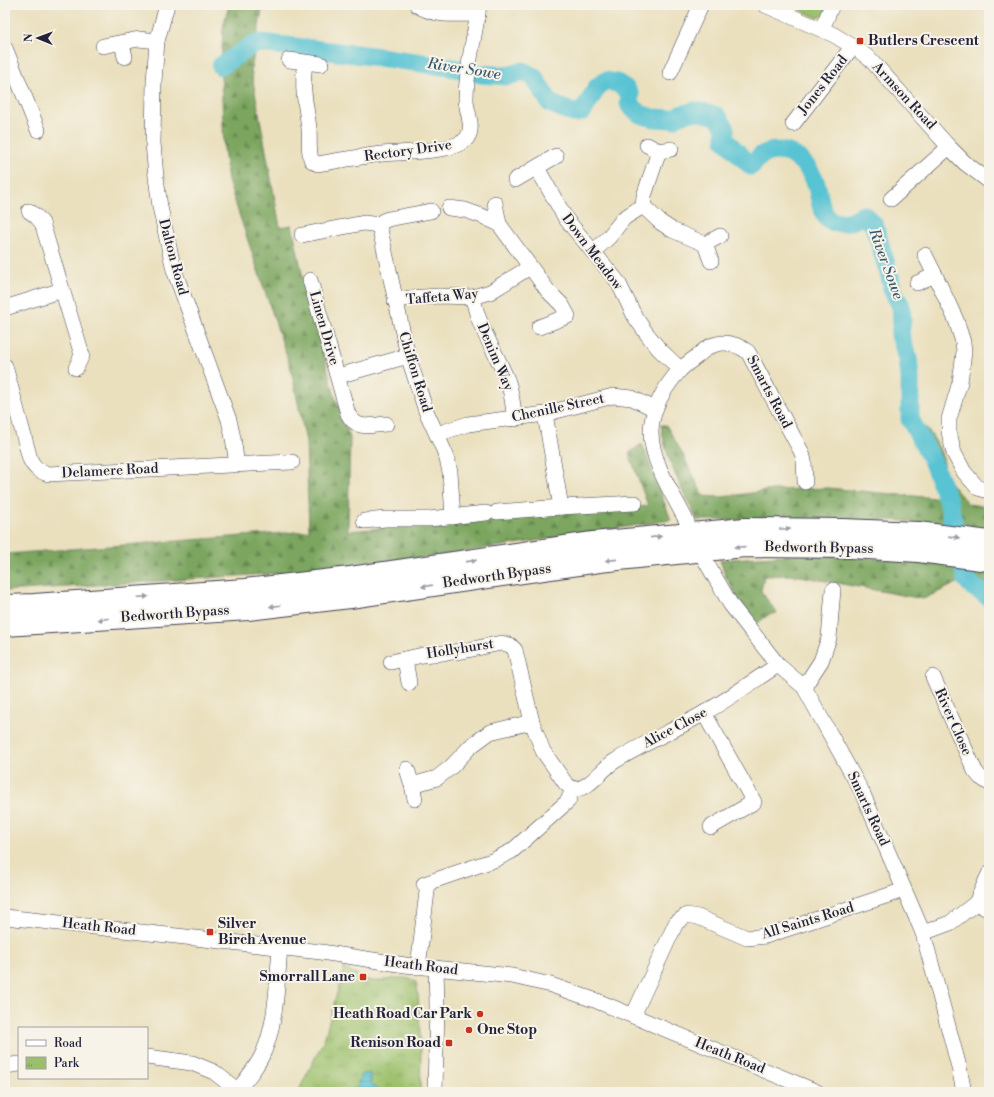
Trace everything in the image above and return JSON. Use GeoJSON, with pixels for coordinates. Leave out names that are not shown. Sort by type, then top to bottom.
{"type":"FeatureCollection","features":[{"type":"Feature","properties":{"kind":"highway","name":"Bedworth Bypass"},"geometry":{"type":"LineString","coordinates":[[5,625],[34,615],[248,609],[312,592],[350,588],[593,543],[745,529],[843,530],[919,542],[989,560]]}},
{"type":"Feature","properties":{"kind":"highway","name":"Bedworth Bypass"},"geometry":{"type":"LineString","coordinates":[[919,542],[989,542]]}},
{"type":"Feature","properties":{"kind":"highway","name":"Bedworth Bypass"},"geometry":{"type":"LineString","coordinates":[[5,605],[34,615]]}},
{"type":"Feature","properties":{"kind":"highway"},"geometry":{"type":"LineString","coordinates":[[5,629],[34,615]]}},
{"type":"Feature","properties":{"kind":"street","name":"Dalton Road"},"geometry":{"type":"LineString","coordinates":[[167,5],[157,41],[154,82],[153,143],[160,207],[174,270],[229,420],[237,465]]}},
{"type":"Feature","properties":{"kind":"street"},"geometry":{"type":"LineString","coordinates":[[416,5],[435,13],[478,10]]}},
{"type":"Feature","properties":{"kind":"street"},"geometry":{"type":"LineString","coordinates":[[670,73],[701,5]]}},
{"type":"Feature","properties":{"kind":"street","name":"Armson Road"},"geometry":{"type":"LineString","coordinates":[[765,5],[834,35],[853,46],[871,60],[949,147],[965,163],[989,181]]}},
{"type":"Feature","properties":{"kind":"street"},"geometry":{"type":"LineString","coordinates":[[822,29],[832,5]]}},
{"type":"Feature","properties":{"kind":"street","name":"Rectory Drive"},"geometry":{"type":"LineString","coordinates":[[305,63],[303,90],[309,127],[310,153],[311,159],[314,163],[318,164],[382,154],[435,150],[460,143],[468,137],[470,127],[466,103],[466,86],[478,10]]}},
{"type":"Feature","properties":{"kind":"street"},"geometry":{"type":"LineString","coordinates":[[103,46],[124,50],[138,39],[157,41]]}},
{"type":"Feature","properties":{"kind":"street","name":"Jones Road"},"geometry":{"type":"LineString","coordinates":[[793,124],[853,46]]}},
{"type":"Feature","properties":{"kind":"street"},"geometry":{"type":"LineString","coordinates":[[5,48],[36,130]]}},
{"type":"Feature","properties":{"kind":"street"},"geometry":{"type":"LineString","coordinates":[[288,60],[321,64]]}},
{"type":"Feature","properties":{"kind":"street"},"geometry":{"type":"LineString","coordinates":[[891,199],[949,147]]}},
{"type":"Feature","properties":{"kind":"street"},"geometry":{"type":"LineString","coordinates":[[643,206],[644,196],[659,148]]}},
{"type":"Feature","properties":{"kind":"street"},"geometry":{"type":"LineString","coordinates":[[515,180],[556,156]]}},
{"type":"Feature","properties":{"kind":"street","name":"Down Meadow"},"geometry":{"type":"LineString","coordinates":[[537,168],[566,219],[618,282],[635,317],[647,334],[659,349],[680,370]]}},
{"type":"Feature","properties":{"kind":"street"},"geometry":{"type":"LineString","coordinates":[[495,203],[499,224]]}},
{"type":"Feature","properties":{"kind":"street"},"geometry":{"type":"LineString","coordinates":[[643,206],[660,222],[672,230],[705,244],[711,261]]}},
{"type":"Feature","properties":{"kind":"street"},"geometry":{"type":"LineString","coordinates":[[593,252],[609,237],[624,218],[643,206]]}},
{"type":"Feature","properties":{"kind":"street"},"geometry":{"type":"LineString","coordinates":[[449,208],[465,210],[499,224],[548,291],[562,305],[568,316],[539,327]]}},
{"type":"Feature","properties":{"kind":"street"},"geometry":{"type":"LineString","coordinates":[[29,211],[36,216],[42,224],[82,355],[76,368]]}},
{"type":"Feature","properties":{"kind":"street"},"geometry":{"type":"LineString","coordinates":[[302,235],[364,223],[379,225],[388,219],[432,211]]}},
{"type":"Feature","properties":{"kind":"street","name":"Chiffon Road"},"geometry":{"type":"LineString","coordinates":[[379,225],[408,356],[422,399],[446,455],[450,472],[453,517]]}},
{"type":"Feature","properties":{"kind":"street"},"geometry":{"type":"LineString","coordinates":[[705,244],[720,236]]}},
{"type":"Feature","properties":{"kind":"street"},"geometry":{"type":"LineString","coordinates":[[925,255],[956,320],[963,342],[964,352],[960,382],[949,419],[949,432],[954,453],[964,472],[978,488],[989,491]]}},
{"type":"Feature","properties":{"kind":"street","name":"Taffeta Way"},"geometry":{"type":"LineString","coordinates":[[396,301],[421,297],[473,297],[490,292],[530,267]]}},
{"type":"Feature","properties":{"kind":"street"},"geometry":{"type":"LineString","coordinates":[[917,283],[935,275]]}},
{"type":"Feature","properties":{"kind":"street","name":"Linen Drive"},"geometry":{"type":"LineString","coordinates":[[310,280],[348,414],[352,420],[363,426],[386,424]]}},
{"type":"Feature","properties":{"kind":"street"},"geometry":{"type":"LineString","coordinates":[[5,308],[62,290]]}},
{"type":"Feature","properties":{"kind":"street","name":"Denim Way"},"geometry":{"type":"LineString","coordinates":[[473,297],[481,326],[508,382],[515,419]]}},
{"type":"Feature","properties":{"kind":"street","name":"Smarts Road"},"geometry":{"type":"LineString","coordinates":[[686,522],[658,465],[651,433],[652,420],[655,409],[667,387],[680,370],[706,349],[715,344],[733,344],[740,346],[748,352],[802,453],[805,482]]}},
{"type":"Feature","properties":{"kind":"street","name":"Linen Drive"},"geometry":{"type":"LineString","coordinates":[[338,376],[408,356]]}},
{"type":"Feature","properties":{"kind":"street","name":"Delamere Road"},"geometry":{"type":"LineString","coordinates":[[5,366],[30,459],[40,472],[48,474],[292,462]]}},
{"type":"Feature","properties":{"kind":"street","name":"Chenille Street"},"geometry":{"type":"LineString","coordinates":[[437,434],[468,424],[545,414],[613,396],[632,398],[655,409]]}},
{"type":"Feature","properties":{"kind":"street"},"geometry":{"type":"LineString","coordinates":[[545,414],[561,506]]}},
{"type":"Feature","properties":{"kind":"street"},"geometry":{"type":"LineString","coordinates":[[364,520],[429,519],[561,506],[635,502]]}},
{"type":"Feature","properties":{"kind":"street","name":"Smarts Road"},"geometry":{"type":"LineString","coordinates":[[705,560],[731,606],[778,665],[804,687],[862,792],[923,933],[959,1067],[964,1092]]}},
{"type":"Feature","properties":{"kind":"street"},"geometry":{"type":"LineString","coordinates":[[804,687],[827,665],[833,590]]}},
{"type":"Feature","properties":{"kind":"street","name":"Hollyhurst"},"geometry":{"type":"LineString","coordinates":[[409,683],[398,660],[507,643],[515,650],[532,722]]}},
{"type":"Feature","properties":{"kind":"street","name":"Alice Close"},"geometry":{"type":"LineString","coordinates":[[573,789],[579,789],[588,784],[611,763],[704,713],[778,665]]}},
{"type":"Feature","properties":{"kind":"street","name":"River Close"},"geometry":{"type":"LineString","coordinates":[[932,677],[975,771],[989,784]]}},
{"type":"Feature","properties":{"kind":"street"},"geometry":{"type":"LineString","coordinates":[[704,713],[754,802],[711,827]]}},
{"type":"Feature","properties":{"kind":"street"},"geometry":{"type":"LineString","coordinates":[[407,769],[413,792],[437,778],[451,767],[471,746],[490,732],[532,722],[543,750],[566,784],[573,789],[568,801],[512,851],[494,860],[426,884],[418,966]]}},
{"type":"Feature","properties":{"kind":"street"},"geometry":{"type":"LineString","coordinates":[[923,933],[950,923],[976,903],[989,874]]}},
{"type":"Feature","properties":{"kind":"street","name":"All Saints Road"},"geometry":{"type":"LineString","coordinates":[[633,1016],[676,923],[687,915],[698,917],[747,938],[766,936],[904,890]]}},
{"type":"Feature","properties":{"kind":"street"},"geometry":{"type":"LineString","coordinates":[[976,903],[989,910]]}},
{"type":"Feature","properties":{"kind":"street","name":"Heath Road"},"geometry":{"type":"LineString","coordinates":[[5,917],[321,952],[340,956],[418,966],[507,975],[532,980],[571,991],[817,1092]]}},
{"type":"Feature","properties":{"kind":"street"},"geometry":{"type":"LineString","coordinates":[[148,1057],[192,1063],[214,1072],[236,1091],[257,1064],[264,1052],[268,1040],[272,1019],[280,948]]}},
{"type":"Feature","properties":{"kind":"street"},"geometry":{"type":"LineString","coordinates":[[435,1092],[437,1005],[436,968]]}},
{"type":"Feature","properties":{"kind":"street"},"geometry":{"type":"LineString","coordinates":[[5,1066],[18,1064]]}},
{"type":"Feature","properties":{"kind":"green space"},"geometry":{"type":"Polygon","coordinates":[[[229,5],[263,5],[251,70],[280,227],[292,225],[304,283],[335,397],[350,438],[348,531],[648,506],[629,453],[642,444],[671,520],[430,557],[314,571],[5,591],[5,554],[309,531],[306,442],[291,369],[228,181],[224,149],[221,73],[223,27],[229,5]]]}},
{"type":"Feature","properties":{"kind":"green space"},"geometry":{"type":"Polygon","coordinates":[[[789,5],[828,5],[824,15],[818,18],[789,5]]]}},
{"type":"Feature","properties":{"kind":"green space"},"geometry":{"type":"Polygon","coordinates":[[[916,420],[928,430],[937,445],[942,455],[947,476],[956,490],[968,504],[989,507],[989,531],[895,520],[697,520],[670,462],[661,425],[666,425],[680,449],[703,496],[721,497],[773,490],[828,488],[936,498],[937,485],[932,464],[909,430],[916,420]]]}},
{"type":"Feature","properties":{"kind":"green space"},"geometry":{"type":"Polygon","coordinates":[[[799,554],[943,563],[989,570],[989,597],[973,587],[966,579],[923,599],[794,575],[764,576],[761,591],[777,613],[768,615],[754,626],[725,575],[720,560],[799,554]]]}},
{"type":"Feature","properties":{"kind":"green space"},"geometry":{"type":"Polygon","coordinates":[[[344,968],[362,978],[373,981],[406,978],[416,982],[421,1051],[420,1092],[298,1092],[324,1040],[344,968]]]}},
{"type":"Feature","properties":{"kind":"water"},"geometry":{"type":"Polygon","coordinates":[[[370,1073],[371,1083],[379,1092],[350,1092],[358,1087],[360,1075],[370,1073]]]}},
{"type":"Feature","properties":{"kind":"waterway","name":"River Sowe"},"geometry":{"type":"LineString","coordinates":[[221,66],[252,45],[261,43],[372,56],[450,67],[481,74],[508,76],[523,71],[534,77],[550,103],[573,113],[583,111],[598,86],[606,81],[617,83],[626,89],[630,95],[630,106],[640,114],[653,118],[673,119],[680,115],[696,111],[717,116],[725,127],[725,140],[751,166],[764,154],[770,152],[785,152],[795,156],[805,165],[815,181],[826,217],[841,223],[853,220],[863,215],[874,225],[890,277],[892,289],[901,306],[902,319],[900,335],[908,359],[910,378],[910,419],[932,460],[949,504],[966,579],[973,587],[989,597]]}},
{"type":"Feature","properties":{"kind":"place","name":"Butlers Crescent"},"geometry":{"type":"Point","coordinates":[860,41]}},
{"type":"Feature","properties":{"kind":"place","name":"Silver Birch Avenue"},"geometry":{"type":"Point","coordinates":[210,932]}},
{"type":"Feature","properties":{"kind":"place","name":"Smorrall Lane"},"geometry":{"type":"Point","coordinates":[363,977]}},
{"type":"Feature","properties":{"kind":"place","name":"Heath Road Car Park"},"geometry":{"type":"Point","coordinates":[480,1014]}},
{"type":"Feature","properties":{"kind":"place","name":"One Stop"},"geometry":{"type":"Point","coordinates":[469,1030]}},
{"type":"Feature","properties":{"kind":"place","name":"Renison Road"},"geometry":{"type":"Point","coordinates":[449,1043]}}]}
